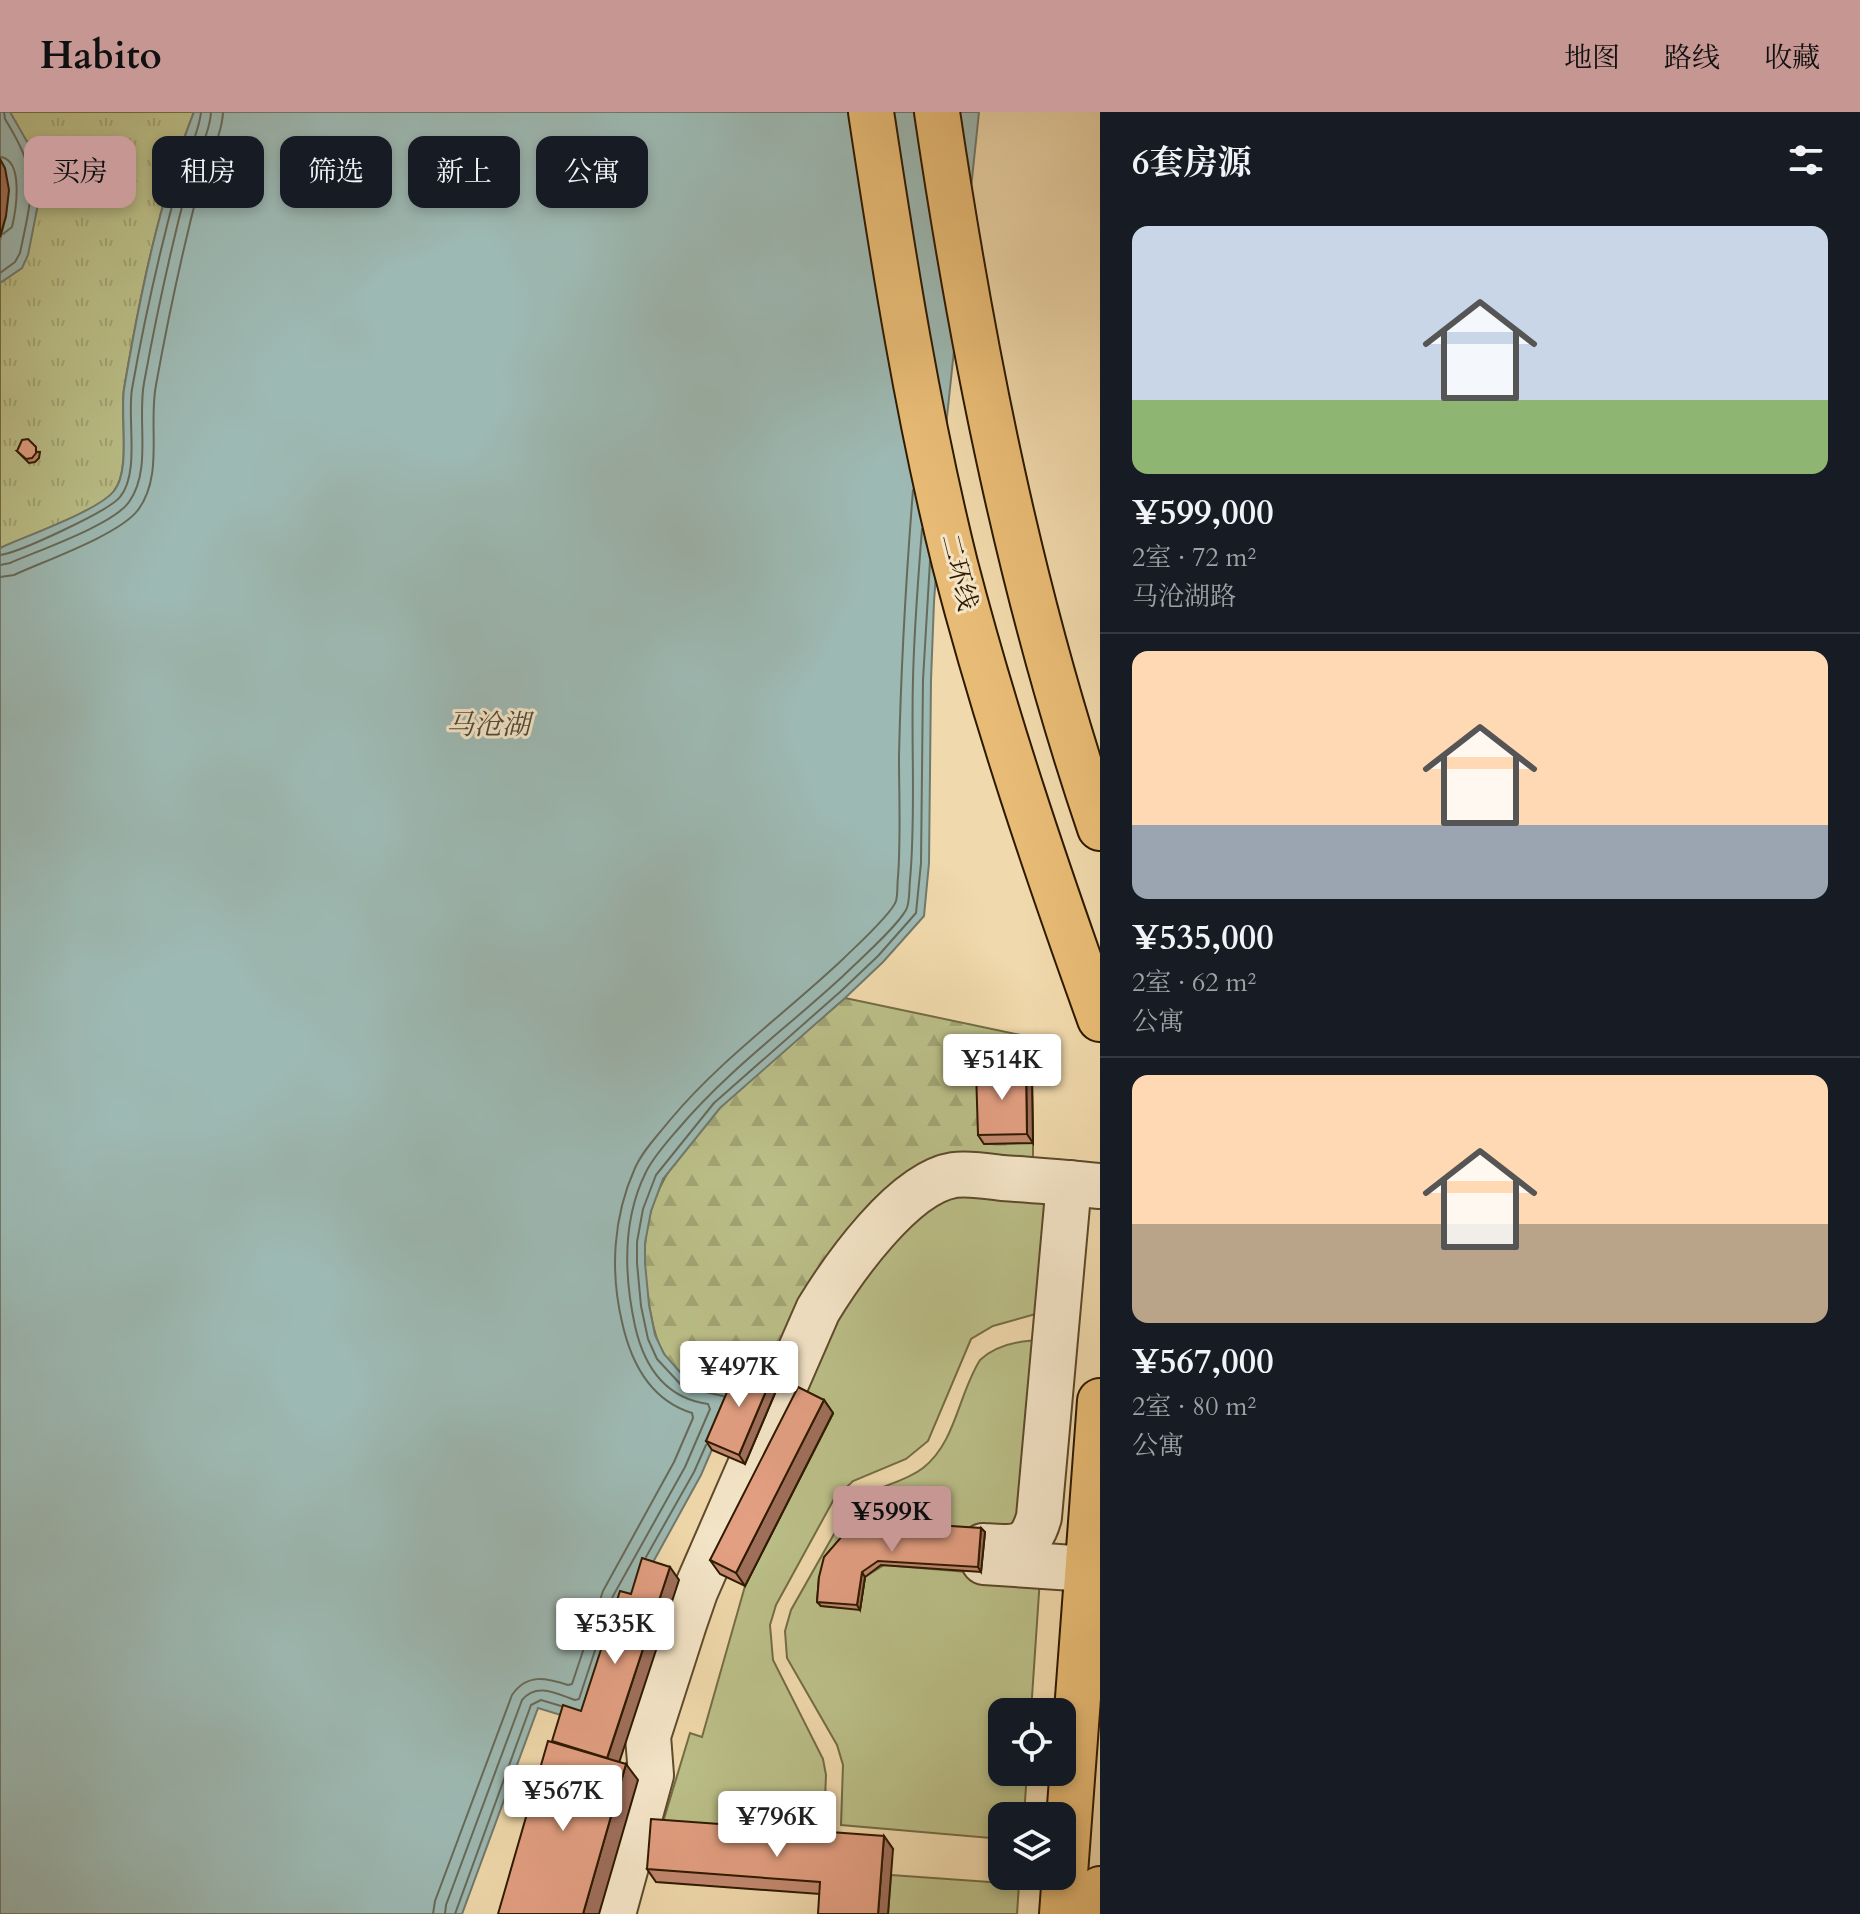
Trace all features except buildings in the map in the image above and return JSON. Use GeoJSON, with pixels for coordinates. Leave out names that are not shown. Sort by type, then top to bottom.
{"type":"FeatureCollection","features":[{"type":"Feature","properties":{"kind":"main road","name":"二环线"},"geometry":{"type":"LineString","coordinates":[[871,112],[910,361],[955,562],[997,717],[1100,1019]]}},
{"type":"Feature","properties":{"kind":"main road"},"geometry":{"type":"LineString","coordinates":[[937,112],[956,243],[999,459],[1055,681],[1100,828]]}},
{"type":"Feature","properties":{"kind":"main road"},"geometry":{"type":"LineString","coordinates":[[1062,1914],[1100,1401]]}},
{"type":"Feature","properties":{"kind":"main road"},"geometry":{"type":"LineString","coordinates":[[1098,1914],[1100,1889]]}},
{"type":"Feature","properties":{"kind":"lane"},"geometry":{"type":"LineString","coordinates":[[613,1914],[651,1775],[648,1736],[691,1603],[809,1331],[836,1281],[875,1231],[921,1191],[950,1175],[1085,1184],[1039,1517],[1033,1537],[1018,1546],[982,1554],[1088,1569]]}},
{"type":"Feature","properties":{"kind":"green space"},"geometry":{"type":"Polygon","coordinates":[[[0,112],[194,112],[186,136],[152,136],[152,208],[163,208],[124,389],[124,457],[119,482],[106,499],[94,507],[0,548],[0,112]]]}},
{"type":"Feature","properties":{"kind":"green space"},"geometry":{"type":"Polygon","coordinates":[[[845,998],[1030,1037],[1032,1079],[983,1081],[985,1144],[1033,1143],[1033,1158],[955,1156],[778,1386],[736,1388],[700,1383],[684,1376],[671,1365],[653,1325],[645,1268],[651,1211],[663,1181],[706,1122],[733,1094],[845,998]]]}},
{"type":"Feature","properties":{"kind":"green space"},"geometry":{"type":"Polygon","coordinates":[[[949,1190],[1045,1195],[1050,1310],[993,1326],[971,1339],[928,1441],[906,1459],[853,1481],[834,1499],[776,1605],[770,1625],[773,1660],[823,1759],[826,1775],[824,1823],[815,1823],[814,1843],[660,1832],[690,1733],[702,1737],[745,1586],[833,1414],[792,1393],[856,1273],[949,1190]]]}},
{"type":"Feature","properties":{"kind":"green space"},"geometry":{"type":"Polygon","coordinates":[[[1045,1340],[1015,1532],[889,1525],[821,1606],[860,1609],[865,1577],[884,1565],[1040,1578],[1032,1698],[988,1698],[988,1786],[1026,1786],[1025,1802],[988,1802],[988,1838],[841,1825],[843,1765],[837,1745],[787,1658],[785,1631],[791,1610],[851,1504],[923,1468],[950,1432],[980,1360],[994,1350],[1045,1340]]]}},
{"type":"Feature","properties":{"kind":"green space"},"geometry":{"type":"Polygon","coordinates":[[[891,1875],[988,1882],[988,1890],[1019,1890],[1017,1914],[888,1914],[891,1875]]]}},
{"type":"Feature","properties":{"kind":"water"},"geometry":{"type":"Polygon","coordinates":[[[0,112],[10,112],[24,136],[24,208],[37,208],[28,255],[22,268],[0,283],[0,241],[6,216],[0,160],[0,112]]]}},
{"type":"Feature","properties":{"kind":"water","name":"马沧湖"},"geometry":{"type":"Polygon","coordinates":[[[194,112],[979,112],[947,417],[934,602],[929,863],[924,916],[845,998],[720,1108],[663,1179],[651,1211],[645,1243],[649,1305],[655,1335],[664,1354],[688,1381],[738,1389],[701,1475],[630,1604],[590,1724],[538,1708],[462,1914],[0,1914],[0,548],[93,507],[106,499],[119,482],[124,457],[124,389],[163,208],[264,208],[264,136],[186,136],[194,112]]]}}]}
